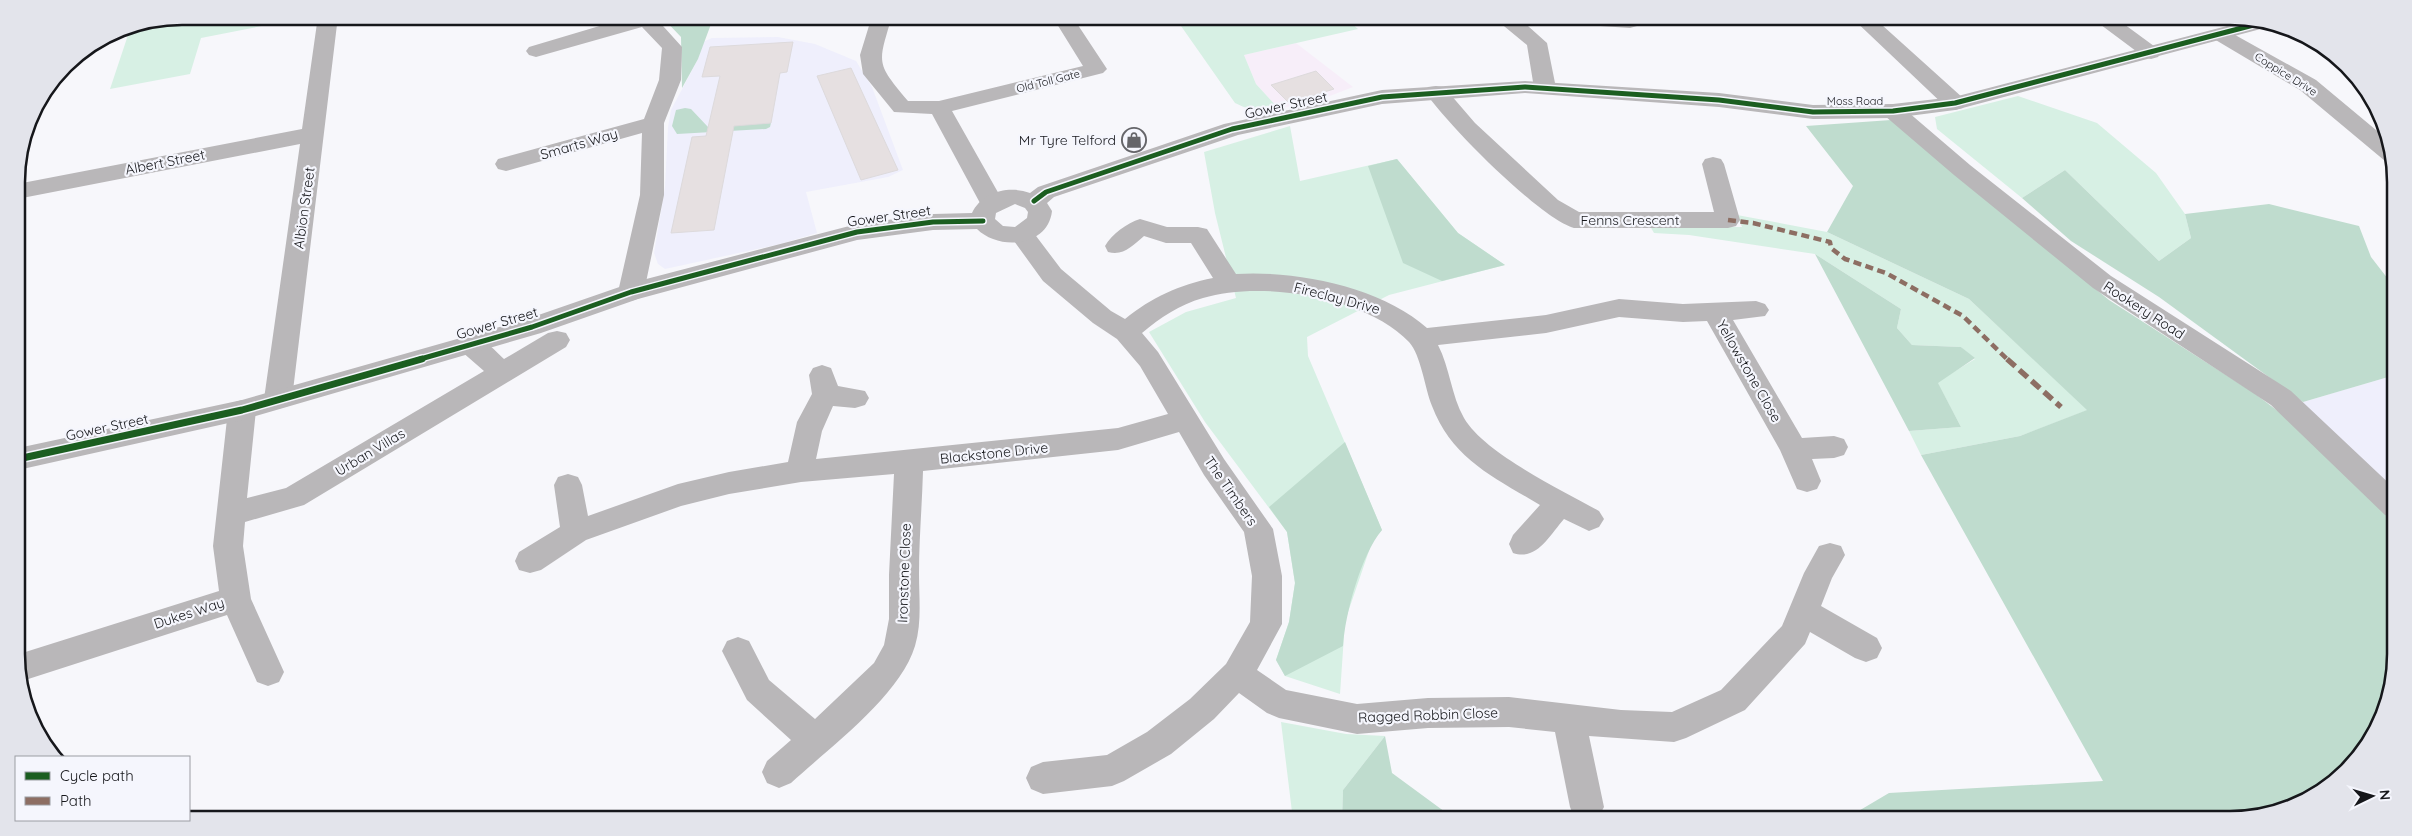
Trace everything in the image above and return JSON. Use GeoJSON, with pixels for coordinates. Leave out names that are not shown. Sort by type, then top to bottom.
{"type":"FeatureCollection","features":[{"type":"Feature","properties":{"kind":"street","name":"Albion Street"},"geometry":{"type":"LineString","coordinates":[[278,399],[327,25]]}},
{"type":"Feature","properties":{"kind":"street"},"geometry":{"type":"LineString","coordinates":[[536,51],[621,25]]}},
{"type":"Feature","properties":{"kind":"street"},"geometry":{"type":"LineString","coordinates":[[631,292],[652,195],[653,123],[670,80],[672,47],[651,25]]}},
{"type":"Feature","properties":{"kind":"street","name":"Old Toll Gate"},"geometry":{"type":"LineString","coordinates":[[879,25],[870,55],[874,74],[902,107],[939,108],[1096,69],[1068,25]]}},
{"type":"Feature","properties":{"kind":"street"},"geometry":{"type":"LineString","coordinates":[[1514,25],[1537,43],[1545,88]]}},
{"type":"Feature","properties":{"kind":"street"},"geometry":{"type":"LineString","coordinates":[[1870,25],[1955,103]]}},
{"type":"Feature","properties":{"kind":"street"},"geometry":{"type":"LineString","coordinates":[[2112,25],[2151,53]]}},
{"type":"Feature","properties":{"kind":"street","name":"Moss Road"},"geometry":{"type":"LineString","coordinates":[[1436,92],[1545,88],[1719,100],[1813,112],[1892,111],[1955,103],[2251,26]]}},
{"type":"Feature","properties":{"kind":"street","name":"Coppice Drive"},"geometry":{"type":"LineString","coordinates":[[2221,35],[2308,85],[2383,148]]}},
{"type":"Feature","properties":{"kind":"street","name":"Fenns Crescent"},"geometry":{"type":"LineString","coordinates":[[1436,92],[1474,134],[1550,205],[1574,220],[1728,220],[1713,164]]}},
{"type":"Feature","properties":{"kind":"street","name":"Gower Street"},"geometry":{"type":"LineString","coordinates":[[25,457],[242,410],[532,327],[631,292],[856,232],[933,222],[988,212],[1003,198],[1016,196],[1034,201],[1046,192],[1232,129],[1382,97],[1436,92]]}},
{"type":"Feature","properties":{"kind":"street"},"geometry":{"type":"LineString","coordinates":[[939,108],[988,212],[988,228],[994,232],[1010,235],[1021,234],[1032,229],[1039,223],[1042,215],[1040,208],[1034,201]]}},
{"type":"Feature","properties":{"kind":"street","name":"Rookery Road"},"geometry":{"type":"LineString","coordinates":[[1892,111],[1962,170],[2102,282],[2281,398],[2387,499]]}},
{"type":"Feature","properties":{"kind":"street","name":"Smarts Way"},"geometry":{"type":"LineString","coordinates":[[506,164],[653,123]]}},
{"type":"Feature","properties":{"kind":"street","name":"Albert Street"},"geometry":{"type":"LineString","coordinates":[[25,189],[314,134]]}},
{"type":"Feature","properties":{"kind":"street"},"geometry":{"type":"LineString","coordinates":[[1117,246],[1140,227],[1166,235],[1198,235],[1230,284]]}},
{"type":"Feature","properties":{"kind":"street","name":"The Timbers"},"geometry":{"type":"LineString","coordinates":[[1021,234],[1052,275],[1102,317],[1126,332],[1149,359],[1214,467],[1258,529],[1267,576],[1266,624],[1237,674],[1202,709],[1159,743],[1112,770],[1044,778]]}},
{"type":"Feature","properties":{"kind":"street","name":"Fireclay Drive"},"geometry":{"type":"LineString","coordinates":[[1126,332],[1168,301],[1206,288],[1230,284],[1280,284],[1359,301],[1391,312],[1407,324],[1420,338],[1438,380],[1442,399],[1454,423],[1468,442],[1589,520]]}},
{"type":"Feature","properties":{"kind":"street","name":"Yellowstone Close"},"geometry":{"type":"LineString","coordinates":[[1420,338],[1546,324],[1618,308],[1683,313],[1715,312],[1794,449],[1808,481]]}},
{"type":"Feature","properties":{"kind":"street"},"geometry":{"type":"LineString","coordinates":[[1715,312],[1756,310]]}},
{"type":"Feature","properties":{"kind":"street","name":"Urban Villas"},"geometry":{"type":"LineString","coordinates":[[230,514],[294,497],[557,340]]}},
{"type":"Feature","properties":{"kind":"street"},"geometry":{"type":"LineString","coordinates":[[470,344],[502,372]]}},
{"type":"Feature","properties":{"kind":"street"},"geometry":{"type":"LineString","coordinates":[[801,471],[803,448],[824,385],[855,398]]}},
{"type":"Feature","properties":{"kind":"street","name":"Dukes Way"},"geometry":{"type":"LineString","coordinates":[[26,666],[236,599],[228,546],[242,410]]}},
{"type":"Feature","properties":{"kind":"street","name":"Blackstone Drive"},"geometry":{"type":"LineString","coordinates":[[530,560],[576,532],[678,495],[801,471],[909,462],[1118,439],[1184,420]]}},
{"type":"Feature","properties":{"kind":"street"},"geometry":{"type":"LineString","coordinates":[[1794,449],[1834,446]]}},
{"type":"Feature","properties":{"kind":"street","name":"Ironstone Close"},"geometry":{"type":"LineString","coordinates":[[779,772],[842,716],[885,674],[899,647],[905,619],[904,575],[909,462]]}},
{"type":"Feature","properties":{"kind":"street"},"geometry":{"type":"LineString","coordinates":[[568,486],[576,532]]}},
{"type":"Feature","properties":{"kind":"street"},"geometry":{"type":"LineString","coordinates":[[1524,544],[1560,503]]}},
{"type":"Feature","properties":{"kind":"street","name":"Ragged Robbin Close"},"geometry":{"type":"LineString","coordinates":[[1237,674],[1279,703],[1357,719],[1428,713],[1509,712],[1622,725],[1674,727],[1733,700],[1794,634],[1819,573],[1830,555]]}},
{"type":"Feature","properties":{"kind":"street"},"geometry":{"type":"LineString","coordinates":[[236,599],[268,672]]}},
{"type":"Feature","properties":{"kind":"street"},"geometry":{"type":"LineString","coordinates":[[1803,612],[1866,648]]}},
{"type":"Feature","properties":{"kind":"street"},"geometry":{"type":"LineString","coordinates":[[738,651],[758,690],[814,740]]}},
{"type":"Feature","properties":{"kind":"street"},"geometry":{"type":"LineString","coordinates":[[1569,719],[1587,807]]}},
{"type":"Feature","properties":{"kind":"shaded area"},"geometry":{"type":"Polygon","coordinates":[[[778,37],[815,44],[856,61],[872,87],[903,170],[888,177],[806,192],[817,233],[780,244],[665,269],[658,264],[654,253],[665,187],[668,127],[671,110],[698,59],[703,42],[712,38],[778,37]]]}},
{"type":"Feature","properties":{"kind":"shaded area"},"geometry":{"type":"Polygon","coordinates":[[[1296,43],[1353,87],[1322,99],[1279,109],[1256,84],[1244,55],[1296,43]]]}},
{"type":"Feature","properties":{"kind":"shaded area"},"geometry":{"type":"Polygon","coordinates":[[[2387,377],[2387,495],[2309,419],[2296,413],[2303,402],[2387,377]]]}},
{"type":"Feature","properties":{"kind":"green space"},"geometry":{"type":"Polygon","coordinates":[[[267,25],[201,38],[190,74],[110,89],[128,35],[132,33],[162,26],[267,25]]]}},
{"type":"Feature","properties":{"kind":"green space"},"geometry":{"type":"Polygon","coordinates":[[[670,25],[711,25],[698,59],[682,88],[681,37],[670,25]]]}},
{"type":"Feature","properties":{"kind":"green space"},"geometry":{"type":"Polygon","coordinates":[[[1180,25],[1353,25],[1358,29],[1244,55],[1256,84],[1279,109],[1261,111],[1246,108],[1235,103],[1180,25]]]}},
{"type":"Feature","properties":{"kind":"green space"},"geometry":{"type":"Polygon","coordinates":[[[2018,96],[2097,123],[2156,173],[2185,214],[2191,238],[2159,261],[2065,170],[2022,198],[1937,129],[1935,117],[2018,96]]]}},
{"type":"Feature","properties":{"kind":"green space"},"geometry":{"type":"Polygon","coordinates":[[[691,109],[708,127],[771,123],[770,127],[766,129],[677,134],[672,126],[676,110],[691,109]]]}},
{"type":"Feature","properties":{"kind":"green space"},"geometry":{"type":"Polygon","coordinates":[[[1891,120],[2109,300],[2254,393],[2307,433],[2387,510],[2387,664],[2384,684],[2379,704],[2366,732],[2355,749],[2325,779],[2299,795],[2280,803],[2240,811],[1859,811],[1889,793],[2103,781],[1921,455],[2020,436],[2087,410],[1969,299],[1827,232],[1853,186],[1806,126],[1891,120]]]}},
{"type":"Feature","properties":{"kind":"green space"},"geometry":{"type":"Polygon","coordinates":[[[1290,126],[1300,181],[1397,159],[1458,233],[1505,265],[1389,295],[1307,337],[1308,356],[1382,530],[1372,542],[1345,621],[1340,694],[1285,676],[1276,660],[1289,622],[1295,583],[1287,532],[1205,422],[1149,332],[1186,312],[1236,298],[1215,213],[1204,152],[1290,126]]]}},
{"type":"Feature","properties":{"kind":"green space"},"geometry":{"type":"Polygon","coordinates":[[[1397,159],[1458,233],[1505,265],[1442,281],[1403,263],[1368,166],[1397,159]]]}},
{"type":"Feature","properties":{"kind":"green space"},"geometry":{"type":"Polygon","coordinates":[[[2065,170],[2159,261],[2191,238],[2185,214],[2269,204],[2359,226],[2371,257],[2387,278],[2387,377],[2303,402],[2159,297],[2071,241],[2022,198],[2065,170]]]}},
{"type":"Feature","properties":{"kind":"green space"},"geometry":{"type":"Polygon","coordinates":[[[1737,215],[1827,232],[1969,299],[2088,410],[2020,436],[1921,455],[1909,431],[1961,427],[1937,382],[1975,359],[1961,347],[1912,345],[1897,328],[1901,309],[1815,254],[1689,235],[1654,233],[1650,226],[1742,227],[1737,215]]]}},
{"type":"Feature","properties":{"kind":"green space"},"geometry":{"type":"Polygon","coordinates":[[[1815,254],[1901,309],[1897,328],[1912,345],[1961,347],[1975,358],[1938,383],[1961,427],[1909,431],[1815,254]]]}},
{"type":"Feature","properties":{"kind":"green space"},"geometry":{"type":"Polygon","coordinates":[[[1345,442],[1382,530],[1367,554],[1355,585],[1344,633],[1343,646],[1285,676],[1276,660],[1289,622],[1295,583],[1287,532],[1269,507],[1345,442]]]}},
{"type":"Feature","properties":{"kind":"green space"},"geometry":{"type":"Polygon","coordinates":[[[1281,722],[1346,734],[1385,736],[1343,790],[1342,811],[1292,811],[1281,722]]]}},
{"type":"Feature","properties":{"kind":"green space"},"geometry":{"type":"Polygon","coordinates":[[[1385,736],[1392,773],[1444,811],[1342,811],[1343,790],[1385,736]]]}},
{"type":"Feature","properties":{"kind":"building"},"geometry":{"type":"Polygon","coordinates":[[[793,42],[787,72],[780,73],[771,123],[734,126],[714,230],[671,233],[692,137],[706,136],[720,76],[702,77],[710,47],[793,42]]]}},
{"type":"Feature","properties":{"kind":"building"},"geometry":{"type":"Polygon","coordinates":[[[851,68],[898,170],[861,180],[817,76],[851,68]]]}},
{"type":"Feature","properties":{"kind":"building"},"geometry":{"type":"Polygon","coordinates":[[[1316,71],[1334,89],[1289,103],[1271,85],[1316,71]]]}},
{"type":"Feature","properties":{"kind":"marked path"},"geometry":{"type":"LineString","coordinates":[[1728,220],[1753,223],[1830,242],[1831,248],[1845,259],[1886,273],[1963,316],[2033,384],[2061,407]]}},
{"type":"Feature","properties":{"kind":"cycle path"},"geometry":{"type":"LineString","coordinates":[[1034,201],[1046,192],[1232,129],[1382,97],[1525,87],[1719,100],[1813,112],[1893,111],[1955,103],[2250,26]]}},
{"type":"Feature","properties":{"kind":"cycle path"},"geometry":{"type":"LineString","coordinates":[[25,457],[242,410],[532,327],[631,292],[857,232],[933,222],[983,221]]}},
{"type":"Feature","properties":{"kind":"place","name":"Mr Tyre Telford"},"geometry":{"type":"Point","coordinates":[1134,140]}}]}
